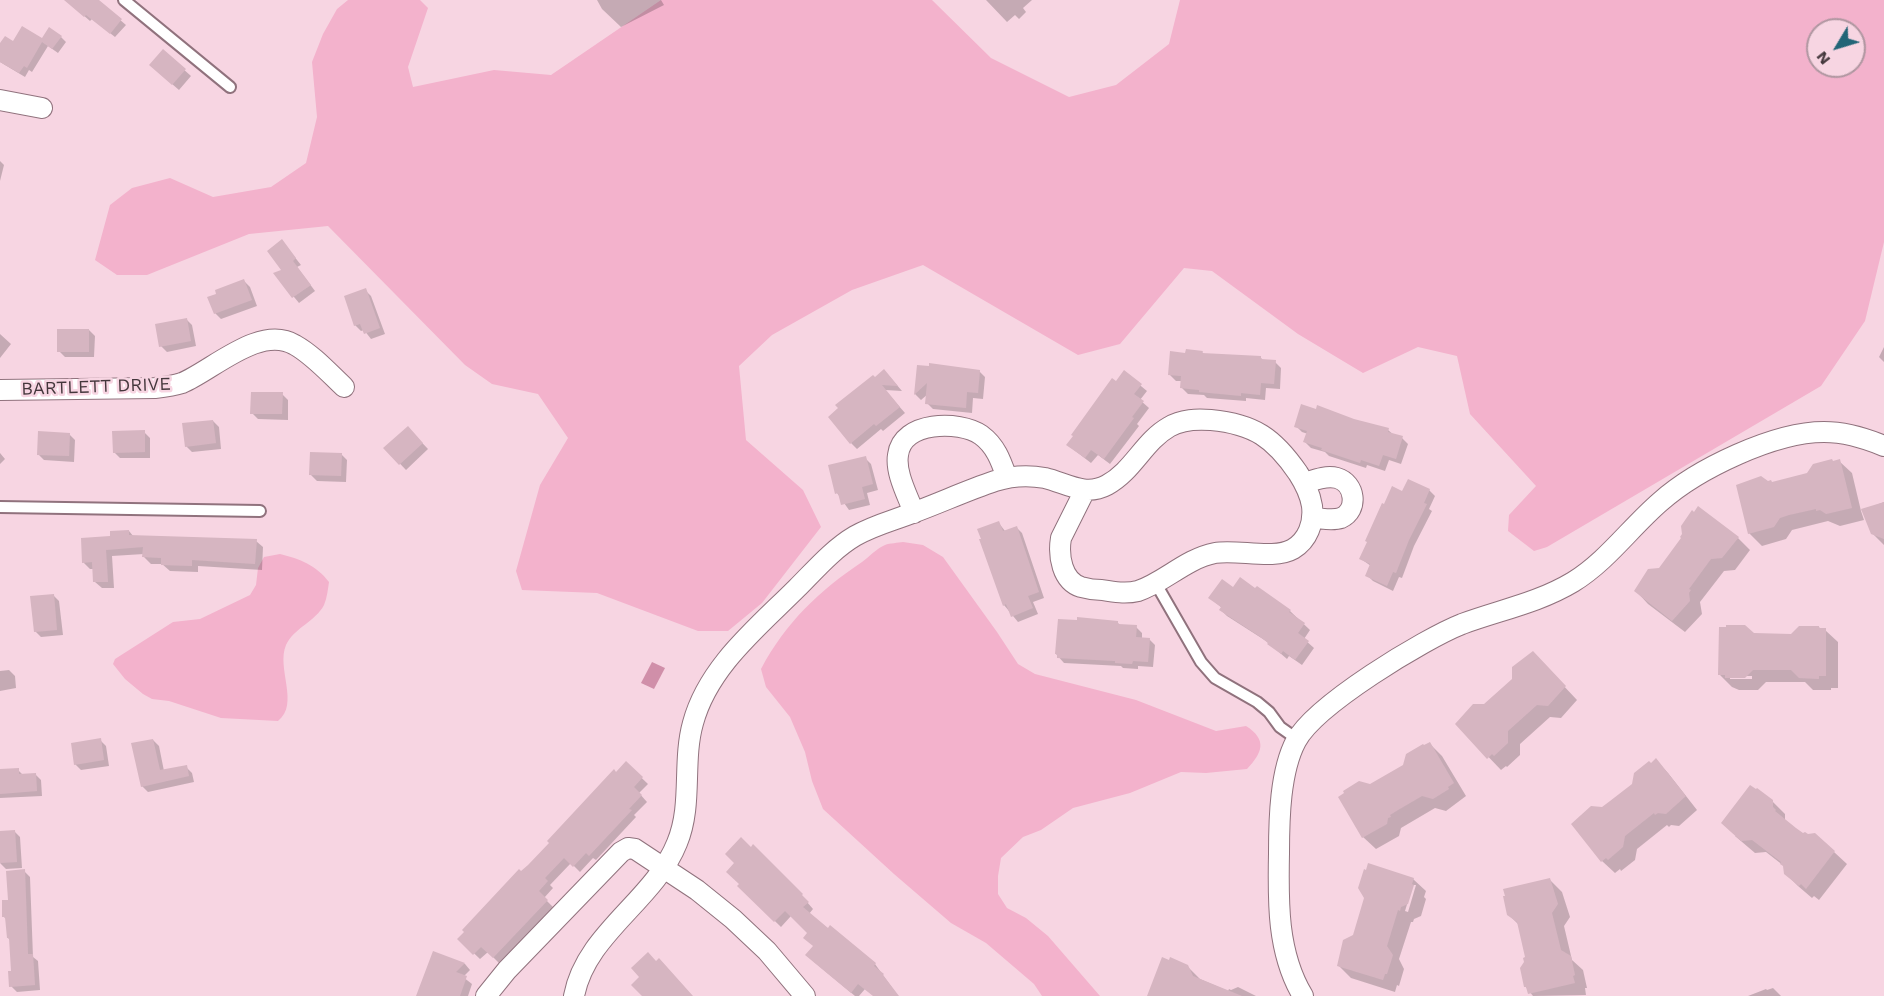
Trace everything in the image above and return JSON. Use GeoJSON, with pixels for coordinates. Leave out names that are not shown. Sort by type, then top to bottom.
{"type":"FeatureCollection","features":[{"type":"Feature","properties":{"kind":"street"},"geometry":{"type":"LineString","coordinates":[[0,100],[42,108]]}},
{"type":"Feature","properties":{"kind":"street","name":"BARTLETT DRIVE"},"geometry":{"type":"LineString","coordinates":[[0,390],[167,387],[188,380],[241,349],[272,340],[295,344],[344,387]]}},
{"type":"Feature","properties":{"kind":"street"},"geometry":{"type":"LineString","coordinates":[[574,996],[586,963],[664,868],[677,843],[683,824],[691,728],[701,701],[720,669],[745,640],[840,546],[864,531],[1007,478],[1045,478],[1085,490],[1100,488],[1112,482],[1127,469],[1162,432],[1173,424],[1190,420],[1230,422],[1262,434],[1282,450],[1304,483],[1311,499],[1313,518],[1307,536],[1288,551],[1278,553],[1233,551],[1213,554],[1183,566],[1135,591],[1119,593],[1080,587],[1067,577],[1061,560],[1061,538],[1085,490]]}},
{"type":"Feature","properties":{"kind":"street"},"geometry":{"type":"LineString","coordinates":[[914,513],[900,474],[897,457],[903,441],[923,429],[951,426],[978,433],[998,454],[1007,478]]}},
{"type":"Feature","properties":{"kind":"street"},"geometry":{"type":"LineString","coordinates":[[1303,996],[1287,962],[1281,930],[1279,834],[1289,760],[1297,739],[1310,722],[1327,707],[1428,641],[1464,624],[1539,599],[1573,582],[1609,554],[1662,500],[1695,477],[1723,462],[1772,441],[1806,433],[1838,433],[1867,439],[1884,446]]}},
{"type":"Feature","properties":{"kind":"street"},"geometry":{"type":"LineString","coordinates":[[1304,483],[1336,477],[1347,484],[1352,495],[1351,507],[1343,516],[1332,519],[1313,518]]}},
{"type":"Feature","properties":{"kind":"street"},"geometry":{"type":"LineString","coordinates":[[486,996],[507,970],[621,852],[628,848],[634,849],[664,868],[703,895],[741,926],[767,951],[805,996]]}},
{"type":"Feature","properties":{"kind":"lane"},"geometry":{"type":"LineString","coordinates":[[124,0],[230,87]]}},
{"type":"Feature","properties":{"kind":"lane"},"geometry":{"type":"LineString","coordinates":[[0,507],[260,511]]}},
{"type":"Feature","properties":{"kind":"lane"},"geometry":{"type":"LineString","coordinates":[[1155,582],[1201,662],[1215,678],[1257,702],[1269,712],[1280,727],[1297,739]]}},
{"type":"Feature","properties":{"kind":"shaded area"},"geometry":{"type":"Polygon","coordinates":[[[348,0],[420,0],[428,8],[408,67],[413,87],[494,70],[551,75],[661,0],[932,0],[991,58],[1069,97],[1116,85],[1169,44],[1180,0],[1884,0],[1884,242],[1865,321],[1821,386],[1547,547],[1534,551],[1508,531],[1509,515],[1536,486],[1470,414],[1457,356],[1418,347],[1363,373],[1298,334],[1212,271],[1184,268],[1120,344],[1078,355],[923,265],[852,290],[772,335],[739,366],[746,440],[803,490],[821,527],[762,603],[728,631],[698,631],[597,593],[522,590],[516,571],[540,485],[568,438],[538,394],[492,384],[465,365],[328,226],[249,234],[147,275],[117,275],[95,260],[110,205],[132,188],[170,178],[213,197],[271,187],[306,163],[317,117],[312,62],[323,34],[337,9],[348,0]]]}},
{"type":"Feature","properties":{"kind":"shaded area"},"geometry":{"type":"Polygon","coordinates":[[[903,542],[923,545],[943,557],[1018,664],[1035,674],[1136,700],[1216,731],[1246,726],[1258,736],[1259,752],[1247,769],[1206,773],[1181,772],[1130,793],[1073,808],[1041,830],[1023,837],[1001,858],[998,894],[1007,908],[1026,918],[1048,936],[1100,996],[1042,996],[1034,984],[986,943],[951,923],[823,809],[812,781],[805,752],[790,717],[766,687],[761,669],[781,637],[805,609],[832,584],[879,548],[887,544],[903,542]]]}},
{"type":"Feature","properties":{"kind":"shaded area"},"geometry":{"type":"Polygon","coordinates":[[[280,554],[307,564],[319,571],[329,582],[326,599],[320,611],[294,634],[286,645],[284,664],[288,696],[284,714],[278,721],[221,718],[169,701],[152,699],[125,679],[113,664],[115,659],[173,622],[200,619],[250,595],[256,585],[258,568],[264,557],[280,554]]]}},
{"type":"Feature","properties":{"kind":"shaded area"},"geometry":{"type":"Polygon","coordinates":[[[652,662],[665,668],[654,689],[641,683],[652,662]]]}},
{"type":"Feature","properties":{"kind":"building"},"geometry":{"type":"Polygon","coordinates":[[[64,0],[99,0],[122,19],[110,34],[64,0]]]}},
{"type":"Feature","properties":{"kind":"building"},"geometry":{"type":"Polygon","coordinates":[[[22,26],[42,38],[49,27],[62,36],[52,49],[42,42],[27,68],[24,66],[19,73],[0,62],[0,43],[5,36],[13,41],[22,26]]]}},
{"type":"Feature","properties":{"kind":"building"},"geometry":{"type":"Polygon","coordinates":[[[163,49],[186,69],[172,85],[149,65],[163,49]]]}},
{"type":"Feature","properties":{"kind":"building"},"geometry":{"type":"Polygon","coordinates":[[[282,239],[296,258],[293,261],[311,285],[292,298],[273,273],[281,270],[267,251],[282,239]]]}},
{"type":"Feature","properties":{"kind":"building"},"geometry":{"type":"Polygon","coordinates":[[[244,279],[252,300],[214,314],[207,297],[216,294],[215,290],[244,279]]]}},
{"type":"Feature","properties":{"kind":"building"},"geometry":{"type":"Polygon","coordinates":[[[366,288],[380,328],[364,334],[360,324],[354,326],[344,296],[366,288]]]}},
{"type":"Feature","properties":{"kind":"building"},"geometry":{"type":"Polygon","coordinates":[[[187,318],[191,341],[159,347],[155,324],[187,318]]]}},
{"type":"Feature","properties":{"kind":"building"},"geometry":{"type":"Polygon","coordinates":[[[57,329],[89,329],[89,352],[57,352],[57,329]]]}},
{"type":"Feature","properties":{"kind":"building"},"geometry":{"type":"Polygon","coordinates":[[[1186,349],[1203,351],[1202,353],[1261,356],[1261,359],[1276,360],[1274,384],[1261,383],[1260,395],[1241,393],[1241,396],[1180,388],[1181,376],[1168,375],[1170,351],[1185,353],[1186,349]]]}},
{"type":"Feature","properties":{"kind":"building"},"geometry":{"type":"Polygon","coordinates":[[[929,363],[980,370],[978,393],[967,392],[966,408],[925,404],[927,383],[914,395],[917,365],[929,366],[929,363]]]}},
{"type":"Feature","properties":{"kind":"building"},"geometry":{"type":"Polygon","coordinates":[[[884,369],[898,386],[882,385],[900,407],[876,426],[874,424],[850,444],[828,417],[838,408],[835,405],[884,369]]]}},
{"type":"Feature","properties":{"kind":"building"},"geometry":{"type":"Polygon","coordinates":[[[1124,370],[1142,384],[1134,394],[1144,401],[1104,459],[1091,450],[1085,458],[1066,445],[1112,378],[1116,381],[1124,370]]]}},
{"type":"Feature","properties":{"kind":"building"},"geometry":{"type":"Polygon","coordinates":[[[251,392],[283,392],[282,414],[250,414],[251,392]]]}},
{"type":"Feature","properties":{"kind":"building"},"geometry":{"type":"Polygon","coordinates":[[[1301,404],[1316,409],[1317,405],[1354,419],[1389,428],[1388,432],[1403,436],[1396,459],[1383,455],[1379,466],[1361,460],[1360,463],[1303,442],[1307,431],[1294,427],[1301,404]]]}},
{"type":"Feature","properties":{"kind":"building"},"geometry":{"type":"Polygon","coordinates":[[[213,420],[216,443],[185,447],[182,423],[213,420]]]}},
{"type":"Feature","properties":{"kind":"building"},"geometry":{"type":"Polygon","coordinates":[[[408,426],[423,443],[399,465],[383,448],[408,426]]]}},
{"type":"Feature","properties":{"kind":"building"},"geometry":{"type":"Polygon","coordinates":[[[145,430],[145,452],[113,453],[112,431],[145,430]]]}},
{"type":"Feature","properties":{"kind":"building"},"geometry":{"type":"Polygon","coordinates":[[[38,431],[70,433],[69,456],[37,455],[38,431]]]}},
{"type":"Feature","properties":{"kind":"building"},"geometry":{"type":"Polygon","coordinates":[[[310,452],[342,453],[341,476],[309,475],[310,452]]]}},
{"type":"Feature","properties":{"kind":"building"},"geometry":{"type":"Polygon","coordinates":[[[866,456],[873,484],[862,487],[865,499],[841,505],[838,493],[835,494],[828,465],[866,456]]]}},
{"type":"Feature","properties":{"kind":"building"},"geometry":{"type":"Polygon","coordinates":[[[1832,459],[1833,461],[1840,459],[1852,508],[1826,514],[1816,509],[1789,515],[1780,518],[1774,527],[1748,534],[1736,485],[1761,476],[1772,482],[1807,473],[1813,464],[1832,459]]]}},
{"type":"Feature","properties":{"kind":"building"},"geometry":{"type":"Polygon","coordinates":[[[1408,479],[1430,489],[1424,503],[1427,504],[1396,573],[1393,572],[1387,586],[1365,576],[1370,564],[1359,559],[1382,503],[1384,504],[1392,486],[1402,491],[1408,479]]]}},
{"type":"Feature","properties":{"kind":"building"},"geometry":{"type":"Polygon","coordinates":[[[1884,502],[1884,539],[1871,534],[1861,509],[1884,502]]]}},
{"type":"Feature","properties":{"kind":"building"},"geometry":{"type":"Polygon","coordinates":[[[1698,506],[1739,537],[1722,558],[1711,559],[1689,589],[1691,590],[1690,601],[1672,621],[1634,591],[1648,569],[1659,568],[1681,538],[1681,526],[1692,510],[1694,512],[1698,506]]]}},
{"type":"Feature","properties":{"kind":"building"},"geometry":{"type":"Polygon","coordinates":[[[999,521],[1003,531],[1017,526],[1039,592],[1028,596],[1033,608],[1011,617],[1006,604],[1003,606],[977,529],[999,521]]]}},
{"type":"Feature","properties":{"kind":"building"},"geometry":{"type":"Polygon","coordinates":[[[129,530],[129,535],[257,539],[255,564],[192,560],[192,566],[161,565],[161,558],[142,557],[143,547],[106,550],[108,582],[93,582],[92,562],[82,563],[81,538],[110,536],[110,531],[129,530]]]}},
{"type":"Feature","properties":{"kind":"building"},"geometry":{"type":"Polygon","coordinates":[[[1240,577],[1291,610],[1289,612],[1305,623],[1298,633],[1309,641],[1295,660],[1283,651],[1281,654],[1259,636],[1219,610],[1221,607],[1208,598],[1222,579],[1233,587],[1240,577]]]}},
{"type":"Feature","properties":{"kind":"building"},"geometry":{"type":"Polygon","coordinates":[[[54,594],[57,630],[34,632],[30,596],[54,594]]]}},
{"type":"Feature","properties":{"kind":"building"},"geometry":{"type":"Polygon","coordinates":[[[1077,617],[1137,625],[1136,637],[1150,638],[1148,662],[1133,661],[1132,664],[1057,658],[1055,654],[1058,619],[1077,620],[1077,617]]]}},
{"type":"Feature","properties":{"kind":"building"},"geometry":{"type":"Polygon","coordinates":[[[1726,625],[1745,625],[1754,633],[1791,634],[1799,626],[1826,628],[1826,676],[1819,676],[1819,679],[1799,678],[1791,670],[1753,670],[1745,678],[1725,678],[1725,675],[1718,675],[1719,627],[1726,627],[1726,625]]]}},
{"type":"Feature","properties":{"kind":"building"},"geometry":{"type":"Polygon","coordinates":[[[1533,651],[1566,686],[1548,706],[1537,705],[1508,731],[1508,743],[1494,756],[1492,754],[1487,759],[1455,724],[1473,704],[1484,704],[1512,679],[1512,667],[1533,651]]]}},
{"type":"Feature","properties":{"kind":"building"},"geometry":{"type":"Polygon","coordinates":[[[101,738],[104,760],[74,765],[71,743],[101,738]]]}},
{"type":"Feature","properties":{"kind":"building"},"geometry":{"type":"Polygon","coordinates":[[[153,739],[160,770],[187,765],[189,776],[141,787],[131,743],[153,739]]]}},
{"type":"Feature","properties":{"kind":"building"},"geometry":{"type":"Polygon","coordinates":[[[1430,742],[1454,783],[1433,799],[1422,796],[1398,810],[1390,815],[1387,824],[1362,838],[1338,797],[1359,781],[1370,784],[1403,765],[1406,754],[1430,742]]]}},
{"type":"Feature","properties":{"kind":"building"},"geometry":{"type":"Polygon","coordinates":[[[1656,758],[1686,796],[1666,814],[1655,815],[1654,813],[1625,836],[1623,847],[1608,860],[1606,858],[1601,862],[1571,824],[1591,806],[1602,807],[1632,784],[1634,773],[1656,758]]]}},
{"type":"Feature","properties":{"kind":"building"},"geometry":{"type":"Polygon","coordinates":[[[626,761],[643,777],[634,787],[642,795],[629,809],[632,810],[589,856],[586,853],[573,867],[564,858],[545,878],[548,881],[539,891],[548,900],[493,958],[481,947],[473,955],[457,939],[464,932],[462,930],[519,869],[521,871],[528,865],[549,843],[547,841],[614,769],[616,772],[626,761]]]}},
{"type":"Feature","properties":{"kind":"building"},"geometry":{"type":"Polygon","coordinates":[[[19,768],[19,774],[36,773],[37,791],[0,794],[0,769],[19,768]]]}},
{"type":"Feature","properties":{"kind":"building"},"geometry":{"type":"Polygon","coordinates":[[[1750,785],[1773,800],[1775,811],[1796,828],[1803,833],[1815,833],[1835,851],[1806,889],[1784,874],[1781,862],[1752,840],[1741,841],[1721,823],[1750,785]]]}},
{"type":"Feature","properties":{"kind":"building"},"geometry":{"type":"Polygon","coordinates":[[[15,830],[17,862],[0,863],[0,831],[15,830]]]}},
{"type":"Feature","properties":{"kind":"building"},"geometry":{"type":"Polygon","coordinates":[[[741,837],[751,847],[753,844],[803,894],[809,902],[803,907],[828,928],[830,925],[876,963],[874,966],[884,974],[899,996],[873,996],[858,984],[851,993],[805,955],[813,946],[803,938],[807,933],[785,911],[774,922],[726,872],[734,863],[725,854],[741,837]]]}},
{"type":"Feature","properties":{"kind":"building"},"geometry":{"type":"Polygon","coordinates":[[[1368,863],[1414,878],[1408,904],[1401,907],[1400,911],[1398,910],[1387,946],[1393,955],[1383,980],[1337,966],[1343,940],[1353,935],[1364,898],[1358,888],[1368,863]]]}},
{"type":"Feature","properties":{"kind":"building"},"geometry":{"type":"Polygon","coordinates":[[[25,869],[28,954],[33,954],[35,985],[9,987],[8,971],[11,971],[9,938],[7,938],[5,917],[2,917],[2,900],[8,900],[6,871],[25,869]]]}},
{"type":"Feature","properties":{"kind":"building"},"geometry":{"type":"Polygon","coordinates":[[[1550,878],[1558,904],[1552,913],[1561,950],[1571,956],[1575,983],[1528,994],[1520,968],[1525,957],[1517,922],[1507,915],[1503,889],[1550,878]]]}},
{"type":"Feature","properties":{"kind":"building"},"geometry":{"type":"Polygon","coordinates":[[[433,951],[465,963],[456,972],[467,976],[460,996],[416,996],[433,951]]]}},
{"type":"Feature","properties":{"kind":"building"},"geometry":{"type":"Polygon","coordinates":[[[648,952],[656,961],[659,958],[693,996],[642,996],[631,985],[639,977],[631,968],[648,952]]]}},
{"type":"Feature","properties":{"kind":"building"},"geometry":{"type":"Polygon","coordinates":[[[1162,957],[1169,960],[1170,957],[1188,965],[1193,976],[1242,996],[1147,996],[1162,957]]]}}]}
